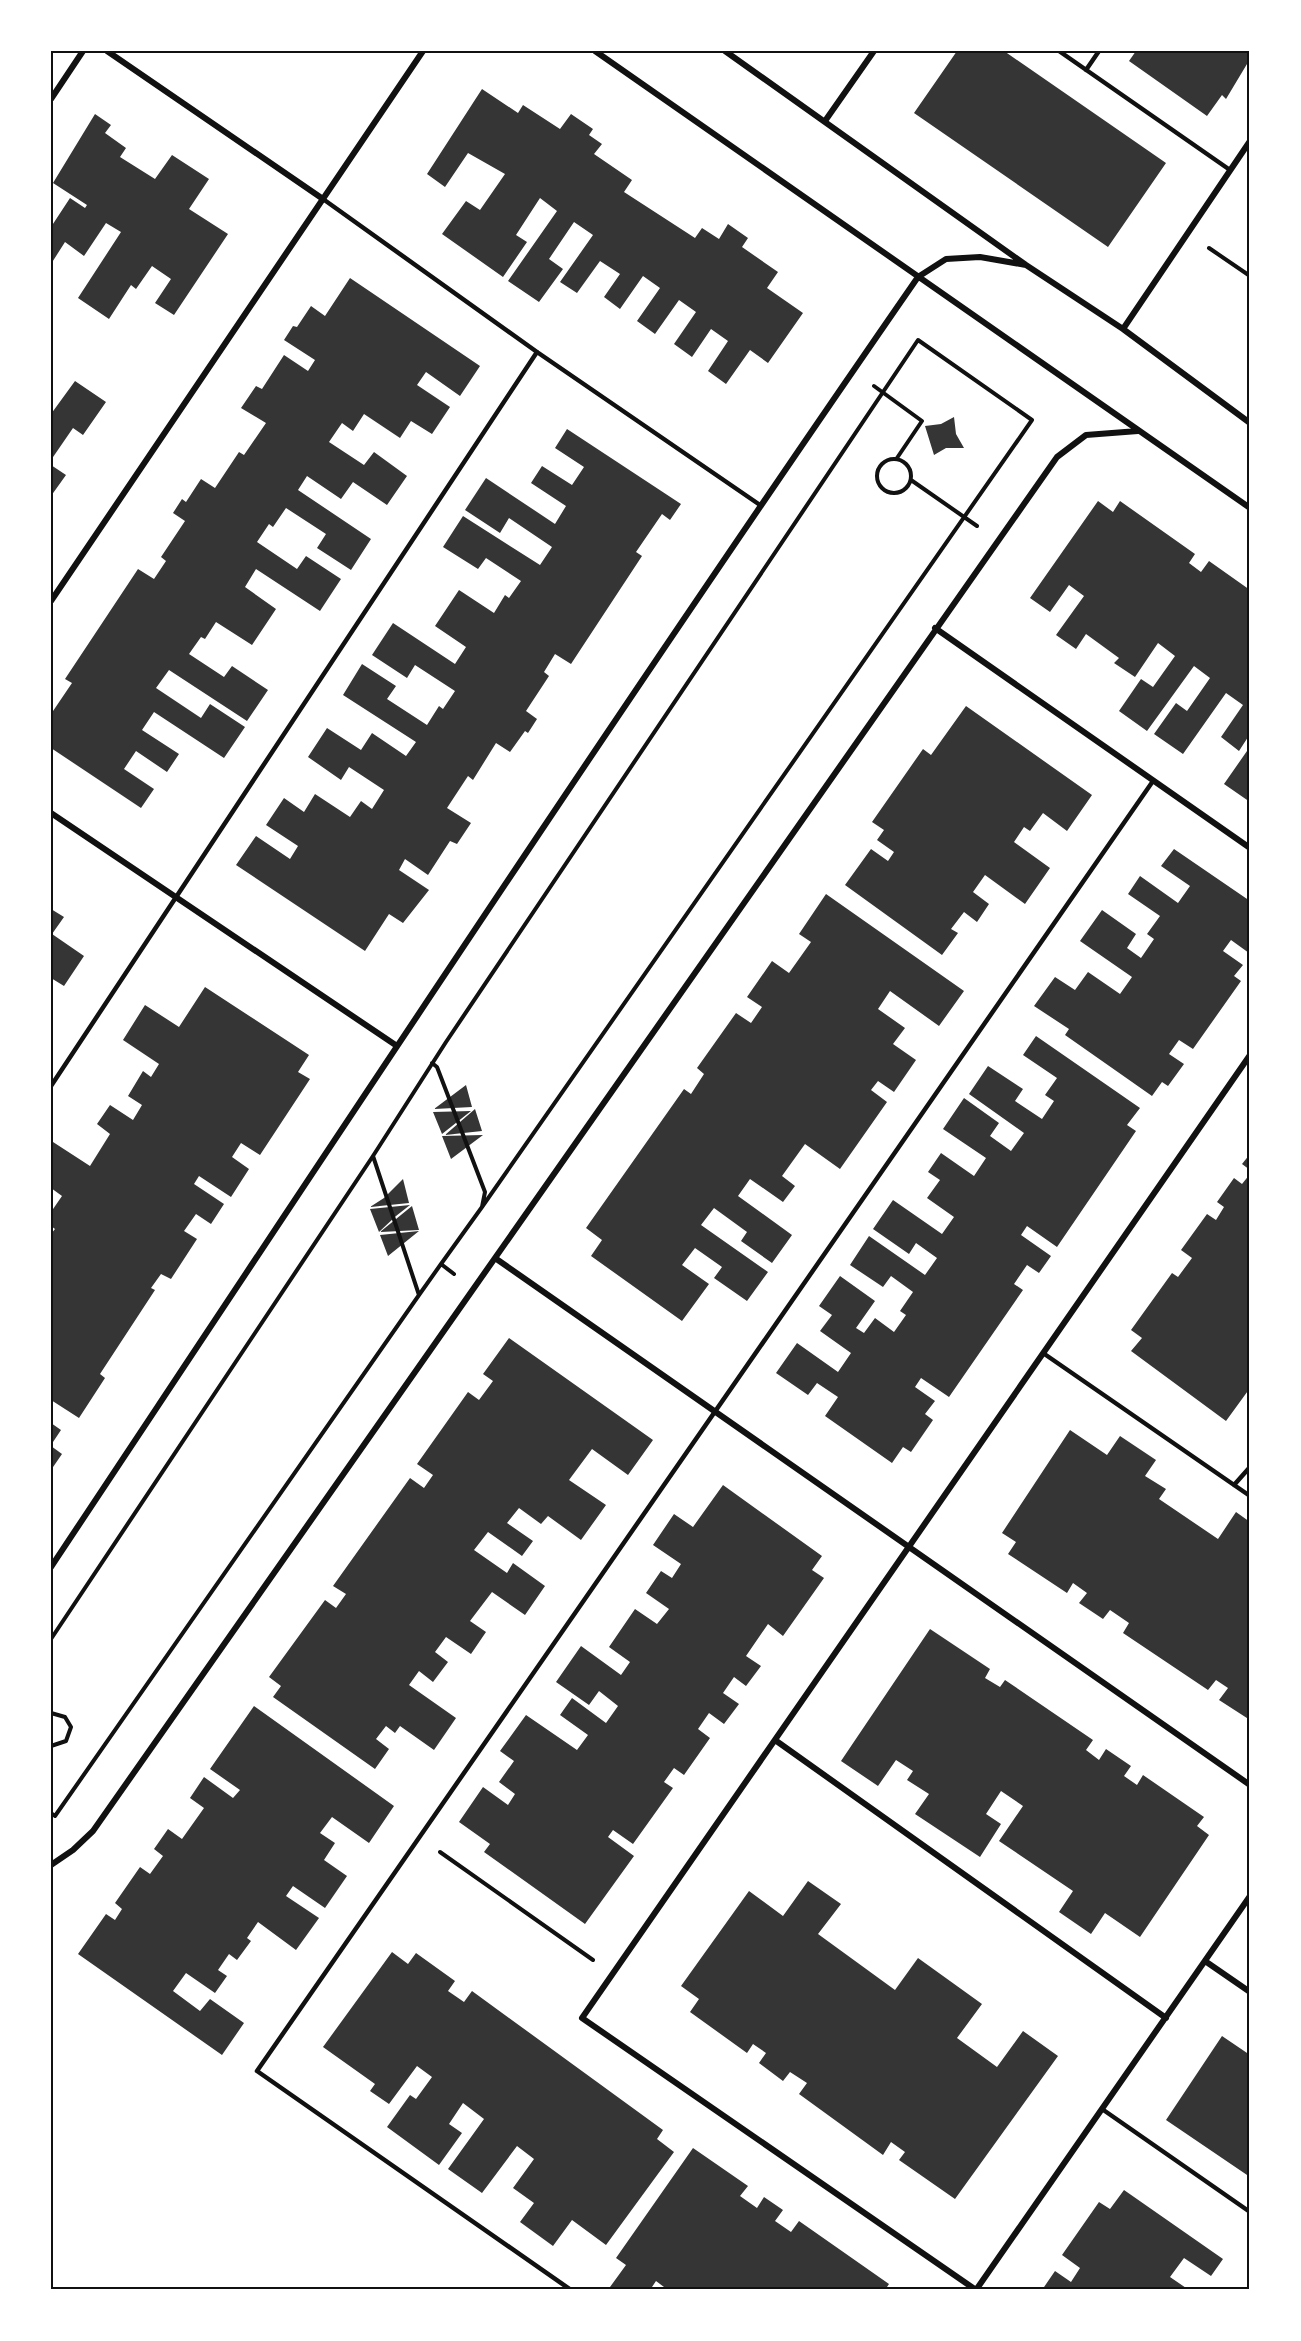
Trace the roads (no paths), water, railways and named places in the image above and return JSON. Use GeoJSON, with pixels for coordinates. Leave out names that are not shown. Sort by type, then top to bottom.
{"type":"FeatureCollection","features":[{"type":"Feature","properties":{"kind":"street"},"geometry":{"type":"LineString","coordinates":[[51,99],[83,51]]}},
{"type":"Feature","properties":{"kind":"street"},"geometry":{"type":"LineString","coordinates":[[107,51],[323,199]]}},
{"type":"Feature","properties":{"kind":"street"},"geometry":{"type":"LineString","coordinates":[[51,601],[423,51]]}},
{"type":"Feature","properties":{"kind":"street"},"geometry":{"type":"LineString","coordinates":[[595,51],[1250,508]]}},
{"type":"Feature","properties":{"kind":"street"},"geometry":{"type":"LineString","coordinates":[[724,51],[1026,265],[1123,329],[1250,423]]}},
{"type":"Feature","properties":{"kind":"street"},"geometry":{"type":"LineString","coordinates":[[825,121],[874,51]]}},
{"type":"Feature","properties":{"kind":"street"},"geometry":{"type":"LineString","coordinates":[[1123,329],[1186,232],[1250,141]]}},
{"type":"Feature","properties":{"kind":"street"},"geometry":{"type":"LineString","coordinates":[[51,1567],[760,505],[918,277],[946,259],[980,257],[1026,265]]}},
{"type":"Feature","properties":{"kind":"street"},"geometry":{"type":"LineString","coordinates":[[51,1865],[74,1850],[93,1831],[476,1288],[934,628],[1057,457],[1086,435],[1138,431]]}},
{"type":"Feature","properties":{"kind":"street"},"geometry":{"type":"LineString","coordinates":[[934,628],[1250,848]]}},
{"type":"Feature","properties":{"kind":"street"},"geometry":{"type":"LineString","coordinates":[[51,813],[397,1046]]}},
{"type":"Feature","properties":{"kind":"street"},"geometry":{"type":"LineString","coordinates":[[1250,1055],[582,2018],[976,2290],[1250,1896]]}},
{"type":"Feature","properties":{"kind":"street"},"geometry":{"type":"LineString","coordinates":[[495,1258],[1250,1785]]}},
{"type":"Feature","properties":{"kind":"street"},"geometry":{"type":"LineString","coordinates":[[775,1740],[1166,2018]]}},
{"type":"Feature","properties":{"kind":"street"},"geometry":{"type":"LineString","coordinates":[[1205,1961],[1250,1992]]}},
{"type":"Feature","properties":{"kind":"lane"},"geometry":{"type":"LineString","coordinates":[[1059,51],[1230,170]]}},
{"type":"Feature","properties":{"kind":"lane"},"geometry":{"type":"LineString","coordinates":[[1086,70],[1099,51]]}},
{"type":"Feature","properties":{"kind":"lane"},"geometry":{"type":"LineString","coordinates":[[323,199],[537,352],[760,505]]}},
{"type":"Feature","properties":{"kind":"lane"},"geometry":{"type":"LineString","coordinates":[[51,1086],[537,352]]}},
{"type":"Feature","properties":{"kind":"lane"},"geometry":{"type":"LineString","coordinates":[[571,2290],[256,2071],[1153,781]]}},
{"type":"Feature","properties":{"kind":"lane"},"geometry":{"type":"LineString","coordinates":[[1043,1353],[1250,1496]]}},
{"type":"Feature","properties":{"kind":"lane"},"geometry":{"type":"LineString","coordinates":[[1234,1485],[1250,1467]]}},
{"type":"Feature","properties":{"kind":"lane"},"geometry":{"type":"LineString","coordinates":[[1101,2109],[1250,2212]]}}]}
